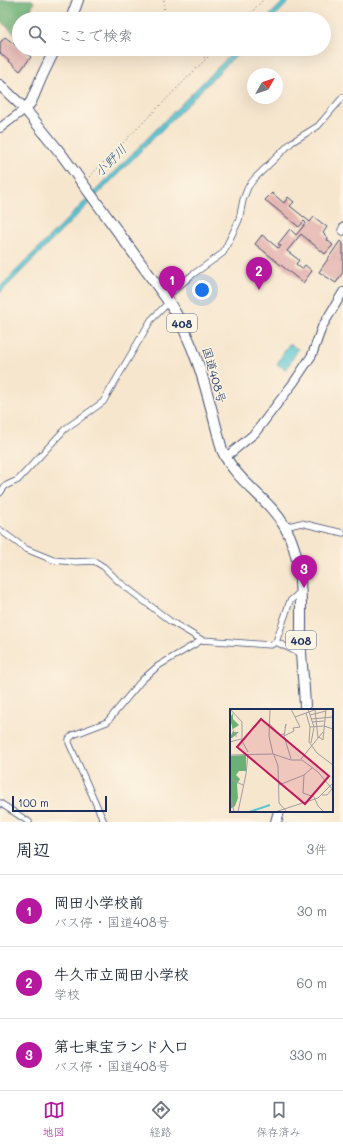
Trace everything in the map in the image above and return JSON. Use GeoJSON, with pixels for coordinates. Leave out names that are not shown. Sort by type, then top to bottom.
{"type":"FeatureCollection","features":[{"type":"Feature","properties":{"kind":"highway"},"geometry":{"type":"LineString","coordinates":[[74,12],[78,0]]}},
{"type":"Feature","properties":{"kind":"highway"},"geometry":{"type":"LineString","coordinates":[[25,109],[31,102],[52,56]]}},
{"type":"Feature","properties":{"kind":"highway","name":"国道408号"},"geometry":{"type":"LineString","coordinates":[[0,85],[25,109],[83,183],[168,300],[183,325],[194,349],[225,458],[235,473],[270,508],[285,527],[296,558],[301,654],[306,709]]}},
{"type":"Feature","properties":{"kind":"highway"},"geometry":{"type":"LineString","coordinates":[[276,822],[279,812]]}},
{"type":"Feature","properties":{"kind":"street"},"geometry":{"type":"LineString","coordinates":[[0,493],[5,486],[18,480],[65,429],[103,402],[151,320],[192,275],[223,253],[239,220],[243,200],[248,187],[254,179],[292,142],[318,126],[343,97]]}},
{"type":"Feature","properties":{"kind":"street"},"geometry":{"type":"LineString","coordinates":[[0,128],[25,109]]}},
{"type":"Feature","properties":{"kind":"street"},"geometry":{"type":"LineString","coordinates":[[343,226],[341,230],[343,232]]}},
{"type":"Feature","properties":{"kind":"street"},"geometry":{"type":"LineString","coordinates":[[225,458],[255,433],[302,372],[312,355],[322,327],[343,292]]}},
{"type":"Feature","properties":{"kind":"street"},"geometry":{"type":"LineString","coordinates":[[285,527],[301,523],[343,533]]}},
{"type":"Feature","properties":{"kind":"street"},"geometry":{"type":"LineString","coordinates":[[0,530],[26,549],[53,560],[74,562],[94,561],[104,567],[118,581],[170,621],[202,640],[271,645],[276,642],[290,601],[299,593]]}},
{"type":"Feature","properties":{"kind":"street"},"geometry":{"type":"LineString","coordinates":[[104,822],[72,752],[69,739],[73,735],[107,722],[147,675],[158,666],[202,640]]}},
{"type":"Feature","properties":{"kind":"street"},"geometry":{"type":"LineString","coordinates":[[276,642],[301,654]]}},
{"type":"Feature","properties":{"kind":"street"},"geometry":{"type":"LineString","coordinates":[[0,803],[29,822]]}},
{"type":"Feature","properties":{"kind":"path"},"geometry":{"type":"LineString","coordinates":[[164,0],[165,12]]}},
{"type":"Feature","properties":{"kind":"path"},"geometry":{"type":"LineString","coordinates":[[252,12],[263,0]]}},
{"type":"Feature","properties":{"kind":"path"},"geometry":{"type":"LineString","coordinates":[[203,56],[206,59]]}},
{"type":"Feature","properties":{"kind":"path"},"geometry":{"type":"LineString","coordinates":[[83,183],[209,56]]}},
{"type":"Feature","properties":{"kind":"green space"},"geometry":{"type":"Polygon","coordinates":[[[0,0],[32,0],[34,2],[30,12],[12,12],[12,31],[0,21],[0,0]]]}},
{"type":"Feature","properties":{"kind":"water"},"geometry":{"type":"Polygon","coordinates":[[[285,0],[291,0],[279,12],[273,12],[285,0]]]}},
{"type":"Feature","properties":{"kind":"water"},"geometry":{"type":"Polygon","coordinates":[[[229,56],[235,56],[0,293],[0,287],[229,56]]]}},
{"type":"Feature","properties":{"kind":"water"},"geometry":{"type":"Polygon","coordinates":[[[289,344],[298,349],[286,370],[277,364],[289,344]]]}},
{"type":"Feature","properties":{"kind":"building"},"geometry":{"type":"Polygon","coordinates":[[[5,37],[12,42],[12,56],[31,57],[20,71],[0,53],[0,43],[5,37]]]}},
{"type":"Feature","properties":{"kind":"building"},"geometry":{"type":"Polygon","coordinates":[[[272,193],[284,203],[288,197],[294,202],[290,206],[310,222],[314,217],[327,227],[323,233],[328,238],[327,240],[333,245],[325,254],[301,234],[287,251],[299,260],[296,264],[302,269],[305,265],[312,271],[303,283],[255,244],[262,235],[278,248],[281,246],[278,244],[290,229],[296,235],[306,223],[304,221],[299,227],[265,200],[272,193]]]}},
{"type":"Feature","properties":{"kind":"building"},"geometry":{"type":"Polygon","coordinates":[[[340,241],[343,243],[343,272],[336,283],[319,272],[340,241]]]}},
{"type":"Feature","properties":{"kind":"place","name":"牛久市立岡田小学校"},"geometry":{"type":"Point","coordinates":[259,290]}},
{"type":"Feature","properties":{"kind":"place","name":"岡田小学校前"},"geometry":{"type":"Point","coordinates":[172,299]}},
{"type":"Feature","properties":{"kind":"place","name":"第七東宝ランド入口"},"geometry":{"type":"Point","coordinates":[304,588]}},
{"type":"Feature","properties":{"kind":"water label","name":"小野川"},"geometry":{"type":"Point","coordinates":[110,160]}}]}
